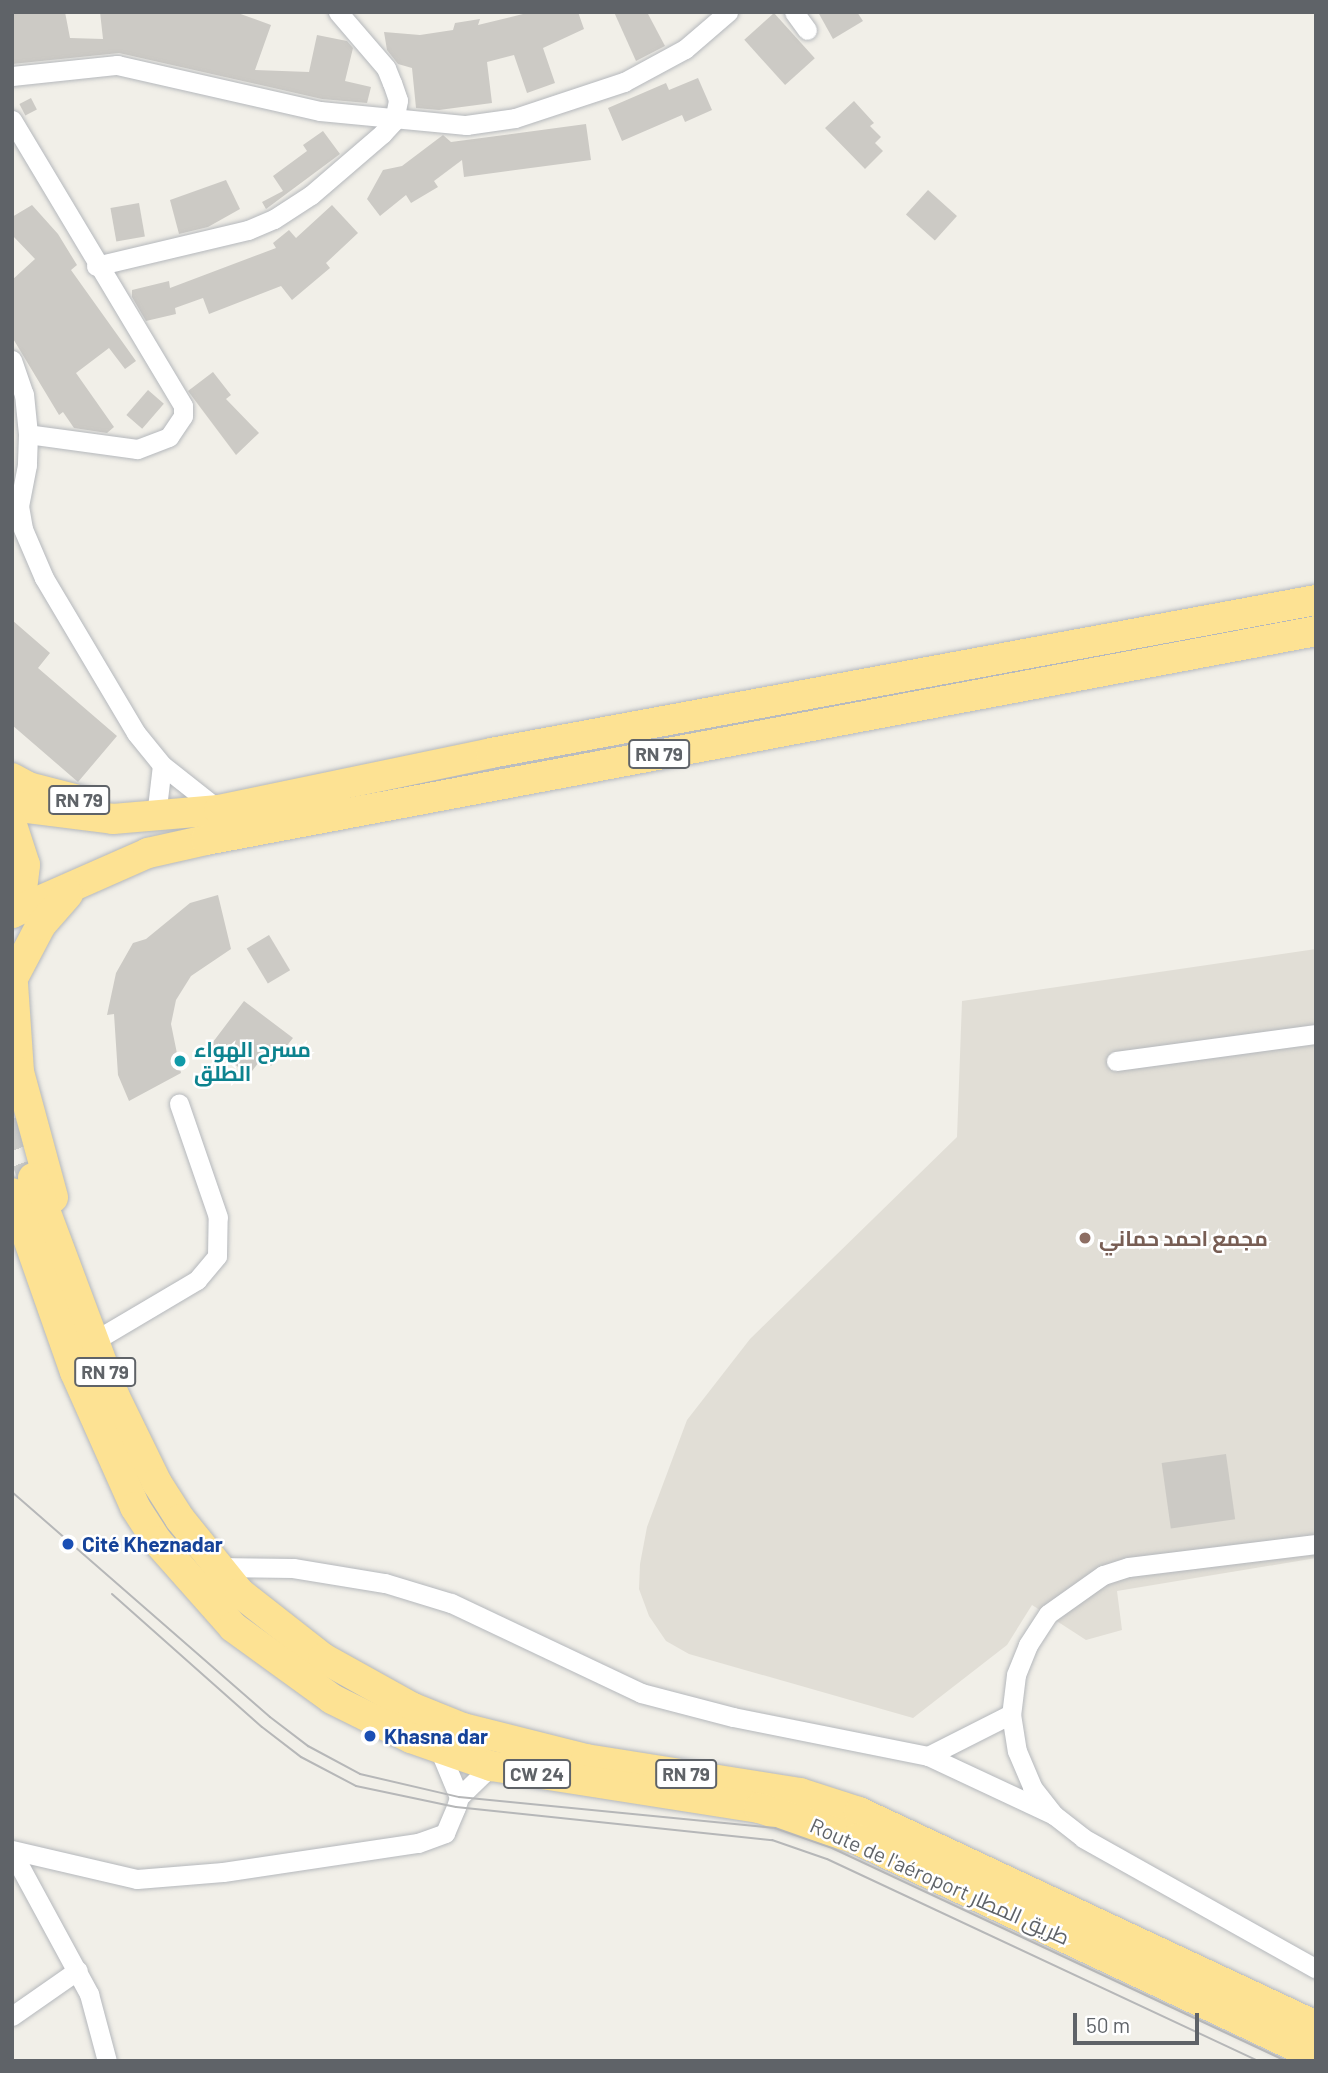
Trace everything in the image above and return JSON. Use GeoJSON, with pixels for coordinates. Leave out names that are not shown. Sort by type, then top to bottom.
{"type":"FeatureCollection","features":[{"type":"Feature","properties":{"kind":"highway","name":"RN 79"},"geometry":{"type":"LineString","coordinates":[[12,806],[83,818],[219,810],[491,753],[1316,600]]}},
{"type":"Feature","properties":{"kind":"highway","name":"RN 79"},"geometry":{"type":"LineString","coordinates":[[12,913],[72,889],[148,853],[206,840],[1316,631]]}},
{"type":"Feature","properties":{"kind":"highway","name":"RN 79"},"geometry":{"type":"LineString","coordinates":[[12,778],[28,787],[152,816]]}},
{"type":"Feature","properties":{"kind":"highway"},"geometry":{"type":"LineString","coordinates":[[12,825],[25,865],[22,890],[12,913]]}},
{"type":"Feature","properties":{"kind":"highway"},"geometry":{"type":"LineString","coordinates":[[13,978],[41,925],[72,889]]}},
{"type":"Feature","properties":{"kind":"highway"},"geometry":{"type":"LineString","coordinates":[[12,969],[19,1072],[81,1306]]}},
{"type":"Feature","properties":{"kind":"highway","name":"Route de l'aéroport طريق المطار"},"geometry":{"type":"LineString","coordinates":[[23,1185],[81,1306],[157,1483],[216,1567],[290,1635],[412,1708],[513,1742],[586,1759],[777,1789],[859,1812],[1316,2026]]}},
{"type":"Feature","properties":{"kind":"highway","name":"Route de l'aéroport طريق المطار"},"geometry":{"type":"LineString","coordinates":[[23,1185],[103,1442],[157,1541],[217,1611],[272,1657],[332,1699],[439,1749],[491,1766],[759,1808],[803,1820],[969,1890],[1316,2056]]}},
{"type":"Feature","properties":{"kind":"street"},"geometry":{"type":"LineString","coordinates":[[96,266],[248,230],[274,219],[351,163],[394,121],[398,100],[386,68],[338,12]]}},
{"type":"Feature","properties":{"kind":"street"},"geometry":{"type":"LineString","coordinates":[[12,76],[117,65],[153,71],[240,95],[394,121],[466,125],[515,118],[624,82],[685,49],[728,12]]}},
{"type":"Feature","properties":{"kind":"street"},"geometry":{"type":"LineString","coordinates":[[794,12],[807,30]]}},
{"type":"Feature","properties":{"kind":"street"},"geometry":{"type":"LineString","coordinates":[[12,120],[96,266],[179,392],[183,416],[169,437],[137,449],[27,434]]}},
{"type":"Feature","properties":{"kind":"street"},"geometry":{"type":"LineString","coordinates":[[12,360],[24,394],[27,434],[16,511],[44,579],[93,667],[162,765],[219,810]]}},
{"type":"Feature","properties":{"kind":"street"},"geometry":{"type":"LineString","coordinates":[[152,816],[162,765]]}},
{"type":"Feature","properties":{"kind":"street"},"geometry":{"type":"LineString","coordinates":[[1116,1061],[1316,1034]]}},
{"type":"Feature","properties":{"kind":"street"},"geometry":{"type":"LineString","coordinates":[[94,1341],[197,1280],[217,1256],[218,1217],[179,1104]]}},
{"type":"Feature","properties":{"kind":"street"},"geometry":{"type":"LineString","coordinates":[[1054,1815],[1032,1787],[1017,1751],[1011,1714],[1016,1675],[1028,1645],[1048,1614],[1103,1575],[1128,1567],[1316,1544]]}},
{"type":"Feature","properties":{"kind":"street"},"geometry":{"type":"LineString","coordinates":[[216,1567],[293,1568],[385,1583],[451,1603],[641,1693],[733,1717],[928,1756],[1054,1815],[1083,1838],[1316,1969]]}},
{"type":"Feature","properties":{"kind":"street"},"geometry":{"type":"LineString","coordinates":[[928,1756],[1011,1714]]}},
{"type":"Feature","properties":{"kind":"street"},"geometry":{"type":"LineString","coordinates":[[439,1749],[458,1797]]}},
{"type":"Feature","properties":{"kind":"street"},"geometry":{"type":"LineString","coordinates":[[12,1851],[137,1879],[223,1872],[436,1838],[451,1822],[458,1797],[491,1766]]}},
{"type":"Feature","properties":{"kind":"street"},"geometry":{"type":"LineString","coordinates":[[12,1851],[78,1970],[107,2061]]}},
{"type":"Feature","properties":{"kind":"street"},"geometry":{"type":"LineString","coordinates":[[12,2016],[78,1970]]}},
{"type":"Feature","properties":{"kind":"shaded area","name":"مجمع احمد حماني"},"geometry":{"type":"Polygon","coordinates":[[[1316,949],[1316,1558],[1117,1591],[1122,1630],[1086,1640],[1032,1605],[1007,1645],[913,1718],[689,1654],[666,1641],[649,1616],[639,1589],[640,1564],[647,1527],[687,1420],[750,1339],[957,1137],[962,1001],[1316,949]]]}},
{"type":"Feature","properties":{"kind":"building"},"geometry":{"type":"Polygon","coordinates":[[[12,12],[65,12],[70,38],[103,39],[100,12],[235,12],[271,25],[255,70],[309,72],[317,35],[347,41],[353,48],[345,81],[371,87],[367,103],[322,99],[119,53],[12,64],[12,12]]]}},
{"type":"Feature","properties":{"kind":"building"},"geometry":{"type":"Polygon","coordinates":[[[531,12],[578,12],[584,29],[543,48],[555,83],[527,93],[514,55],[487,62],[492,103],[439,110],[416,108],[412,68],[398,64],[387,50],[384,32],[420,35],[453,30],[455,23],[480,19],[478,25],[531,12]]]}},
{"type":"Feature","properties":{"kind":"building"},"geometry":{"type":"Polygon","coordinates":[[[614,12],[647,12],[665,46],[636,61],[614,12]]]}},
{"type":"Feature","properties":{"kind":"building"},"geometry":{"type":"Polygon","coordinates":[[[818,12],[857,12],[863,21],[833,39],[818,12]]]}},
{"type":"Feature","properties":{"kind":"building"},"geometry":{"type":"Polygon","coordinates":[[[774,13],[815,58],[785,85],[744,40],[774,13]]]}},
{"type":"Feature","properties":{"kind":"building"},"geometry":{"type":"Polygon","coordinates":[[[698,78],[712,110],[685,122],[682,115],[622,141],[608,108],[666,83],[669,90],[698,78]]]}},
{"type":"Feature","properties":{"kind":"building"},"geometry":{"type":"Polygon","coordinates":[[[31,98],[37,110],[25,115],[19,104],[31,98]]]}},
{"type":"Feature","properties":{"kind":"building"},"geometry":{"type":"Polygon","coordinates":[[[854,101],[874,123],[870,126],[881,137],[875,143],[883,151],[865,169],[825,128],[854,101]]]}},
{"type":"Feature","properties":{"kind":"building"},"geometry":{"type":"Polygon","coordinates":[[[586,124],[591,160],[464,177],[462,160],[434,181],[438,187],[411,203],[406,195],[380,216],[367,199],[383,170],[402,166],[443,135],[451,142],[586,124]]]}},
{"type":"Feature","properties":{"kind":"building"},"geometry":{"type":"Polygon","coordinates":[[[323,131],[340,154],[266,209],[262,202],[283,191],[273,176],[307,151],[303,145],[323,131]]]}},
{"type":"Feature","properties":{"kind":"building"},"geometry":{"type":"Polygon","coordinates":[[[226,180],[240,209],[208,227],[179,234],[170,200],[226,180]]]}},
{"type":"Feature","properties":{"kind":"building"},"geometry":{"type":"Polygon","coordinates":[[[928,190],[957,216],[935,241],[906,215],[928,190]]]}},
{"type":"Feature","properties":{"kind":"building"},"geometry":{"type":"Polygon","coordinates":[[[139,203],[145,236],[116,242],[110,208],[139,203]]]}},
{"type":"Feature","properties":{"kind":"building"},"geometry":{"type":"Polygon","coordinates":[[[32,205],[58,234],[77,265],[71,270],[136,361],[125,369],[109,348],[76,373],[114,427],[107,433],[74,428],[63,412],[59,415],[12,337],[12,280],[35,259],[13,236],[12,217],[32,205]]]}},
{"type":"Feature","properties":{"kind":"building"},"geometry":{"type":"Polygon","coordinates":[[[332,205],[358,233],[326,263],[330,268],[292,300],[281,286],[209,314],[203,298],[175,308],[176,314],[146,321],[132,297],[132,290],[169,281],[170,288],[276,248],[273,243],[289,230],[296,238],[332,205]]]}},
{"type":"Feature","properties":{"kind":"building"},"geometry":{"type":"Polygon","coordinates":[[[213,372],[231,395],[226,399],[259,433],[236,455],[188,391],[213,372]]]}},
{"type":"Feature","properties":{"kind":"building"},"geometry":{"type":"Polygon","coordinates":[[[148,390],[164,404],[142,429],[126,415],[148,390]]]}},
{"type":"Feature","properties":{"kind":"building"},"geometry":{"type":"Polygon","coordinates":[[[12,620],[50,653],[38,668],[117,736],[78,782],[12,725],[12,620]]]}},
{"type":"Feature","properties":{"kind":"building"},"geometry":{"type":"Polygon","coordinates":[[[218,895],[231,949],[191,976],[176,1000],[171,1024],[181,1073],[129,1101],[118,1075],[114,1014],[107,1015],[116,973],[133,943],[146,939],[190,903],[218,895]]]}},
{"type":"Feature","properties":{"kind":"building"},"geometry":{"type":"Polygon","coordinates":[[[269,935],[290,970],[268,984],[247,948],[269,935]]]}},
{"type":"Feature","properties":{"kind":"building"},"geometry":{"type":"Polygon","coordinates":[[[244,1001],[293,1038],[271,1066],[262,1058],[249,1075],[210,1046],[244,1001]]]}},
{"type":"Feature","properties":{"kind":"building"},"geometry":{"type":"Polygon","coordinates":[[[1226,1454],[1235,1519],[1171,1528],[1162,1463],[1226,1454]]]}},
{"type":"Feature","properties":{"kind":"tunnel"},"geometry":{"type":"LineString","coordinates":[[12,1119],[33,1178]]}},
{"type":"Feature","properties":{"kind":"tram line"},"geometry":{"type":"LineString","coordinates":[[12,1492],[270,1717],[308,1746],[360,1774],[459,1797],[775,1828],[832,1848],[1286,2061]]}},
{"type":"Feature","properties":{"kind":"tram line"},"geometry":{"type":"LineString","coordinates":[[112,1594],[262,1727],[301,1757],[356,1786],[456,1807],[772,1840],[827,1859],[1258,2061]]}},
{"type":"Feature","properties":{"kind":"place","name":"مسرح الهواء الطلق"},"geometry":{"type":"Point","coordinates":[180,1061]}},
{"type":"Feature","properties":{"kind":"place","name":"مجمع احمد حماني"},"geometry":{"type":"Point","coordinates":[1085,1238]}},
{"type":"Feature","properties":{"kind":"place","name":"Cité Kheznadar"},"geometry":{"type":"Point","coordinates":[68,1544]}},
{"type":"Feature","properties":{"kind":"place","name":"Khasna dar"},"geometry":{"type":"Point","coordinates":[370,1736]}}]}
